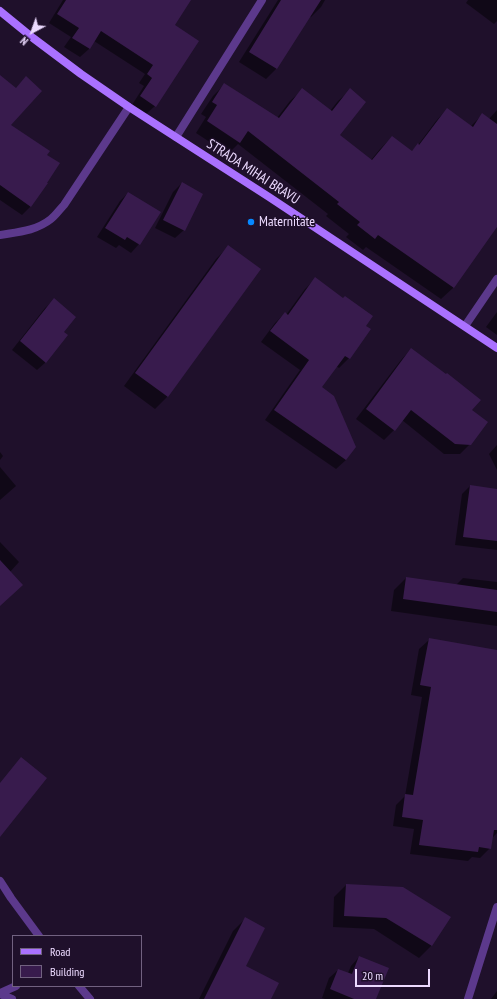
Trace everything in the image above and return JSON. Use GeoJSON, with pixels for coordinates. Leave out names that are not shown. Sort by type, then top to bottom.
{"type":"FeatureCollection","features":[{"type":"Feature","properties":{"kind":"main road","name":"STRADA MIHAI BRAVU"},"geometry":{"type":"LineString","coordinates":[[0,11],[69,65],[129,107],[276,201],[497,348]]}},
{"type":"Feature","properties":{"kind":"street"},"geometry":{"type":"LineString","coordinates":[[176,137],[262,0]]}},
{"type":"Feature","properties":{"kind":"street"},"geometry":{"type":"LineString","coordinates":[[0,235],[22,232],[36,228],[51,219],[64,205],[129,107]]}},
{"type":"Feature","properties":{"kind":"street"},"geometry":{"type":"LineString","coordinates":[[465,326],[497,279]]}},
{"type":"Feature","properties":{"kind":"street"},"geometry":{"type":"LineString","coordinates":[[0,881],[38,935]]}},
{"type":"Feature","properties":{"kind":"street"},"geometry":{"type":"LineString","coordinates":[[468,999],[497,906]]}},
{"type":"Feature","properties":{"kind":"street"},"geometry":{"type":"LineString","coordinates":[[0,994],[14,987]]}},
{"type":"Feature","properties":{"kind":"street"},"geometry":{"type":"LineString","coordinates":[[80,987],[90,999]]}},
{"type":"Feature","properties":{"kind":"street"},"geometry":{"type":"LineString","coordinates":[[0,994],[12,999]]}},
{"type":"Feature","properties":{"kind":"building"},"geometry":{"type":"Polygon","coordinates":[[[66,0],[191,0],[175,25],[199,41],[156,107],[140,96],[152,78],[147,74],[153,65],[101,31],[90,49],[72,38],[79,28],[57,14],[66,0]]]}},
{"type":"Feature","properties":{"kind":"building"},"geometry":{"type":"Polygon","coordinates":[[[281,0],[321,0],[277,69],[249,52],[281,0]]]}},
{"type":"Feature","properties":{"kind":"building"},"geometry":{"type":"Polygon","coordinates":[[[0,75],[16,88],[26,76],[42,91],[11,125],[50,151],[47,155],[60,163],[31,207],[0,185],[0,75]]]}},
{"type":"Feature","properties":{"kind":"building"},"geometry":{"type":"Polygon","coordinates":[[[224,83],[279,118],[302,88],[332,111],[350,88],[366,102],[340,135],[372,160],[392,136],[412,151],[418,143],[419,145],[447,108],[473,127],[482,113],[497,124],[497,227],[454,288],[378,235],[375,239],[357,225],[360,222],[337,204],[339,202],[248,131],[240,143],[207,121],[217,105],[212,102],[224,83]]]}},
{"type":"Feature","properties":{"kind":"building"},"geometry":{"type":"Polygon","coordinates":[[[182,182],[203,194],[185,231],[163,220],[182,182]]]}},
{"type":"Feature","properties":{"kind":"building"},"geometry":{"type":"Polygon","coordinates":[[[128,192],[161,212],[140,245],[127,237],[125,240],[105,228],[128,192]]]}},
{"type":"Feature","properties":{"kind":"building"},"geometry":{"type":"Polygon","coordinates":[[[228,245],[261,269],[168,397],[135,373],[228,245]]]}},
{"type":"Feature","properties":{"kind":"building"},"geometry":{"type":"Polygon","coordinates":[[[315,277],[343,298],[345,296],[373,316],[366,326],[371,329],[350,359],[345,356],[322,387],[334,396],[356,447],[346,460],[274,410],[309,360],[270,331],[285,312],[288,315],[315,277]]]}},
{"type":"Feature","properties":{"kind":"building"},"geometry":{"type":"Polygon","coordinates":[[[54,298],[76,317],[64,332],[68,335],[46,363],[20,341],[54,298]]]}},
{"type":"Feature","properties":{"kind":"building"},"geometry":{"type":"Polygon","coordinates":[[[411,348],[446,374],[447,373],[481,400],[472,410],[488,422],[471,445],[455,444],[411,410],[395,431],[366,409],[411,348]]]}},
{"type":"Feature","properties":{"kind":"building"},"geometry":{"type":"Polygon","coordinates":[[[470,485],[497,489],[497,541],[463,537],[470,485]]]}},
{"type":"Feature","properties":{"kind":"building"},"geometry":{"type":"Polygon","coordinates":[[[0,560],[23,585],[0,606],[0,560]]]}},
{"type":"Feature","properties":{"kind":"building"},"geometry":{"type":"Polygon","coordinates":[[[406,577],[497,590],[497,612],[403,599],[406,577]]]}},
{"type":"Feature","properties":{"kind":"building"},"geometry":{"type":"Polygon","coordinates":[[[429,638],[497,650],[497,830],[494,830],[491,849],[479,847],[478,852],[419,845],[423,820],[402,817],[405,794],[413,795],[431,687],[420,685],[429,638]]]}},
{"type":"Feature","properties":{"kind":"building"},"geometry":{"type":"Polygon","coordinates":[[[21,757],[47,778],[0,837],[0,783],[21,757]]]}},
{"type":"Feature","properties":{"kind":"building"},"geometry":{"type":"Polygon","coordinates":[[[346,884],[403,887],[451,917],[432,946],[386,918],[344,916],[346,884]]]}},
{"type":"Feature","properties":{"kind":"building"},"geometry":{"type":"Polygon","coordinates":[[[245,917],[265,928],[246,966],[279,983],[271,999],[204,999],[245,917]]]}},
{"type":"Feature","properties":{"kind":"building"},"geometry":{"type":"Polygon","coordinates":[[[359,956],[389,968],[376,999],[354,999],[330,989],[338,969],[352,974],[359,956]]]}},
{"type":"Feature","properties":{"kind":"place","name":"Maternitate"},"geometry":{"type":"Point","coordinates":[251,222]}}]}
